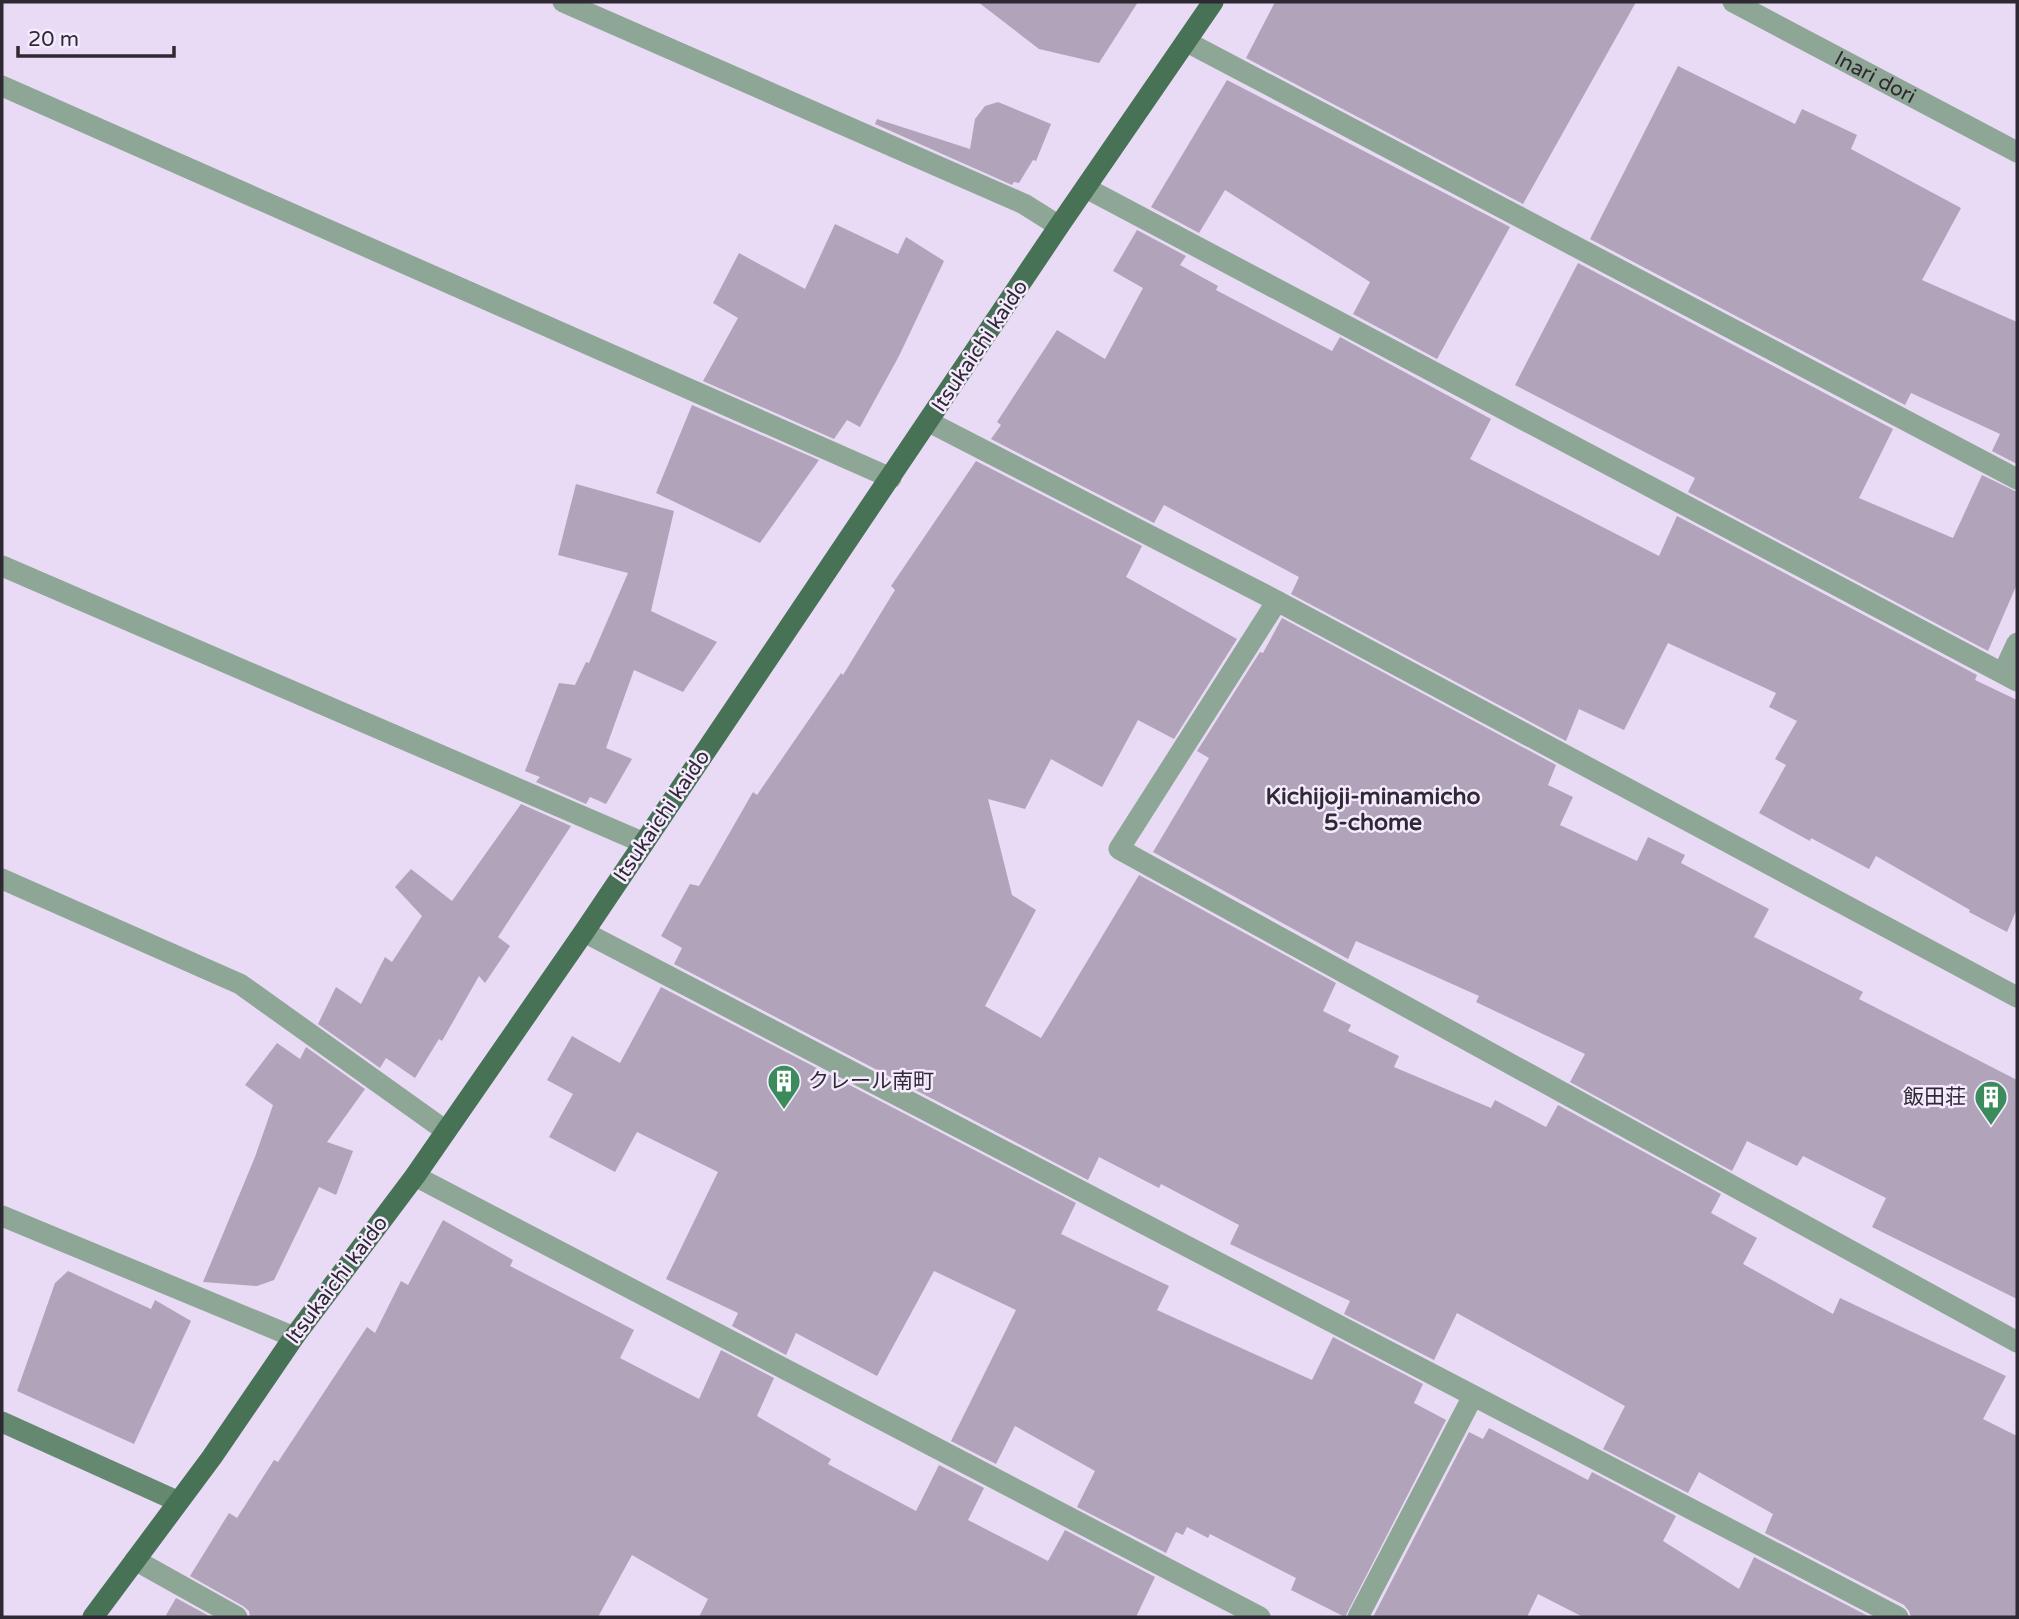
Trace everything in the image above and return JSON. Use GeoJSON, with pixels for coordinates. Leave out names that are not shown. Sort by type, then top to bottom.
{"type":"FeatureCollection","features":[{"type":"Feature","properties":{"kind":"main road","name":"Itsukaichi kaido"},"geometry":{"type":"LineString","coordinates":[[93,1617],[212,1457],[294,1337],[415,1177],[584,932],[1213,2]]}},
{"type":"Feature","properties":{"kind":"street"},"geometry":{"type":"LineString","coordinates":[[563,2],[1024,204],[1059,226]]}},
{"type":"Feature","properties":{"kind":"street","name":"Inari dori"},"geometry":{"type":"LineString","coordinates":[[1733,2],[2017,152]]}},
{"type":"Feature","properties":{"kind":"street"},"geometry":{"type":"LineString","coordinates":[[1186,42],[2017,479]]}},
{"type":"Feature","properties":{"kind":"street"},"geometry":{"type":"LineString","coordinates":[[2,86],[891,478]]}},
{"type":"Feature","properties":{"kind":"street"},"geometry":{"type":"LineString","coordinates":[[1086,188],[2010,677],[2017,643]]}},
{"type":"Feature","properties":{"kind":"street"},"geometry":{"type":"LineString","coordinates":[[929,422],[1277,601],[2017,998]]}},
{"type":"Feature","properties":{"kind":"street"},"geometry":{"type":"LineString","coordinates":[[2,566],[644,843]]}},
{"type":"Feature","properties":{"kind":"street"},"geometry":{"type":"LineString","coordinates":[[1277,601],[1119,849],[2017,1342]]}},
{"type":"Feature","properties":{"kind":"street"},"geometry":{"type":"LineString","coordinates":[[2,879],[240,984],[446,1130]]}},
{"type":"Feature","properties":{"kind":"street"},"geometry":{"type":"LineString","coordinates":[[584,932],[1898,1617]]}},
{"type":"Feature","properties":{"kind":"street"},"geometry":{"type":"LineString","coordinates":[[415,1177],[1260,1617]]}},
{"type":"Feature","properties":{"kind":"street"},"geometry":{"type":"LineString","coordinates":[[2,1216],[294,1337]]}},
{"type":"Feature","properties":{"kind":"street"},"geometry":{"type":"LineString","coordinates":[[1358,1617],[1473,1396]]}},
{"type":"Feature","properties":{"kind":"street"},"geometry":{"type":"LineString","coordinates":[[2,1422],[177,1501]]}},
{"type":"Feature","properties":{"kind":"street"},"geometry":{"type":"LineString","coordinates":[[135,1560],[237,1617]]}},
{"type":"Feature","properties":{"kind":"building"},"geometry":{"type":"Polygon","coordinates":[[[978,2],[1138,2],[1099,63],[1039,49],[978,2]]]}},
{"type":"Feature","properties":{"kind":"building"},"geometry":{"type":"Polygon","coordinates":[[[1275,2],[1636,2],[1523,204],[1246,58],[1275,2]]]}},
{"type":"Feature","properties":{"kind":"building"},"geometry":{"type":"Polygon","coordinates":[[[1678,66],[1795,124],[1802,109],[1857,135],[1851,149],[1961,208],[1922,280],[2017,322],[2017,464],[1992,451],[2000,434],[1911,393],[1905,405],[1590,239],[1678,66]]]}},
{"type":"Feature","properties":{"kind":"building"},"geometry":{"type":"Polygon","coordinates":[[[1227,80],[1510,227],[1437,359],[1353,314],[1370,282],[1225,190],[1199,233],[1151,207],[1227,80]]]}},
{"type":"Feature","properties":{"kind":"building"},"geometry":{"type":"Polygon","coordinates":[[[998,102],[1051,124],[1036,161],[1033,160],[1019,183],[1014,182],[1012,185],[875,124],[877,119],[970,149],[975,119],[985,106],[998,102]]]}},
{"type":"Feature","properties":{"kind":"building"},"geometry":{"type":"Polygon","coordinates":[[[835,224],[898,254],[906,237],[944,261],[899,356],[860,427],[847,420],[834,439],[703,381],[738,318],[713,303],[739,253],[805,289],[835,224]]]}},
{"type":"Feature","properties":{"kind":"building"},"geometry":{"type":"Polygon","coordinates":[[[1137,230],[1186,256],[1180,265],[1218,286],[1216,290],[1332,351],[1340,337],[1491,419],[1470,459],[1659,556],[1677,516],[1977,675],[1975,680],[2017,700],[2017,909],[2007,932],[1876,856],[1869,869],[1759,813],[1786,765],[1775,759],[1797,721],[1769,707],[1776,693],[1668,643],[1624,730],[1579,709],[1566,741],[1291,594],[1299,577],[1164,505],[1154,523],[991,439],[1001,425],[997,422],[1057,330],[1105,359],[1143,288],[1113,271],[1137,230]]]}},
{"type":"Feature","properties":{"kind":"building"},"geometry":{"type":"Polygon","coordinates":[[[1578,263],[1893,429],[1859,498],[1953,538],[1982,475],[2017,492],[2017,584],[1988,651],[1688,492],[1695,478],[1515,385],[1578,263]]]}},
{"type":"Feature","properties":{"kind":"building"},"geometry":{"type":"Polygon","coordinates":[[[692,405],[819,460],[760,543],[656,493],[692,405]]]}},
{"type":"Feature","properties":{"kind":"building"},"geometry":{"type":"Polygon","coordinates":[[[976,461],[1142,546],[1126,577],[1237,639],[1174,739],[1138,720],[1102,787],[1051,759],[1025,809],[988,799],[1012,895],[1036,910],[985,1006],[1041,1038],[1139,875],[1336,983],[1323,1011],[1351,1025],[1348,1031],[1399,1056],[1394,1067],[1491,1108],[1495,1100],[1546,1127],[1558,1105],[1721,1194],[1711,1213],[1757,1238],[1743,1264],[1833,1314],[1840,1298],[2006,1376],[1983,1419],[2017,1436],[2017,1617],[1911,1617],[1904,1605],[1765,1533],[1773,1514],[1699,1472],[1688,1493],[1603,1449],[1625,1406],[1457,1313],[1434,1360],[1344,1314],[1350,1301],[1230,1244],[1239,1225],[1161,1184],[1159,1188],[1099,1157],[1088,1180],[674,964],[682,948],[661,936],[690,884],[699,886],[753,792],[757,795],[841,673],[843,675],[895,590],[891,586],[976,461]]]}},
{"type":"Feature","properties":{"kind":"building"},"geometry":{"type":"Polygon","coordinates":[[[576,484],[674,511],[651,611],[717,642],[683,692],[634,670],[606,748],[632,759],[606,804],[590,797],[586,804],[536,782],[540,777],[525,771],[559,683],[575,685],[586,662],[589,663],[628,573],[558,555],[576,484]]]}},
{"type":"Feature","properties":{"kind":"building"},"geometry":{"type":"Polygon","coordinates":[[[1282,618],[1556,765],[1548,785],[1573,797],[1560,825],[1637,861],[1648,837],[1685,855],[1681,863],[1769,909],[1754,937],[1863,992],[1859,999],[2017,1080],[2017,1299],[1872,1227],[1886,1198],[1803,1156],[1797,1166],[1747,1141],[1732,1171],[1570,1082],[1585,1054],[1476,1002],[1479,996],[1356,941],[1348,959],[1153,852],[1209,758],[1197,751],[1260,652],[1263,653],[1282,618]]]}},
{"type":"Feature","properties":{"kind":"building"},"geometry":{"type":"Polygon","coordinates":[[[521,804],[571,826],[498,937],[510,946],[485,983],[479,976],[442,1041],[439,1039],[415,1078],[386,1058],[380,1068],[318,1024],[336,987],[361,1004],[385,957],[392,962],[422,916],[395,887],[411,869],[452,901],[521,804]]]}},
{"type":"Feature","properties":{"kind":"building"},"geometry":{"type":"Polygon","coordinates":[[[661,987],[1076,1203],[1061,1234],[1169,1286],[1157,1310],[1312,1380],[1333,1337],[1423,1384],[1414,1403],[1446,1420],[1345,1617],[1291,1590],[1296,1578],[1210,1534],[1208,1538],[1187,1527],[1183,1535],[1176,1532],[1166,1553],[1077,1507],[1095,1471],[1015,1426],[996,1464],[951,1441],[1016,1310],[934,1271],[877,1376],[796,1333],[786,1355],[732,1326],[738,1313],[666,1279],[718,1172],[637,1132],[615,1172],[549,1137],[573,1094],[547,1080],[572,1036],[620,1063],[661,987]]]}},
{"type":"Feature","properties":{"kind":"building"},"geometry":{"type":"Polygon","coordinates":[[[277,1043],[300,1059],[306,1047],[365,1089],[327,1142],[353,1151],[336,1195],[319,1187],[274,1280],[257,1286],[203,1282],[255,1157],[273,1105],[245,1085],[277,1043]]]}},
{"type":"Feature","properties":{"kind":"building"},"geometry":{"type":"Polygon","coordinates":[[[443,1220],[513,1260],[510,1266],[634,1330],[620,1358],[699,1399],[721,1350],[774,1378],[757,1416],[831,1459],[828,1464],[916,1511],[939,1465],[984,1488],[968,1520],[1048,1561],[1065,1530],[1155,1577],[1136,1617],[699,1617],[708,1599],[632,1555],[598,1617],[250,1617],[249,1611],[243,1606],[190,1576],[229,1513],[237,1518],[274,1460],[278,1462],[367,1327],[375,1333],[401,1281],[408,1285],[443,1220]]]}},
{"type":"Feature","properties":{"kind":"building"},"geometry":{"type":"Polygon","coordinates":[[[68,1271],[151,1309],[155,1300],[191,1321],[134,1444],[17,1391],[55,1283],[68,1271]]]}},
{"type":"Feature","properties":{"kind":"building"},"geometry":{"type":"Polygon","coordinates":[[[1489,1428],[1588,1480],[1592,1472],[1676,1516],[1663,1541],[1739,1589],[1754,1557],[1870,1617],[1583,1617],[1538,1594],[1527,1617],[1373,1617],[1469,1432],[1483,1439],[1489,1428]]]}},
{"type":"Feature","properties":{"kind":"building"},"geometry":{"type":"Polygon","coordinates":[[[176,1598],[211,1617],[165,1617],[176,1598]]]}},
{"type":"Feature","properties":{"kind":"place","name":"クレール南町"},"geometry":{"type":"Point","coordinates":[784,1111]}},
{"type":"Feature","properties":{"kind":"place","name":"飯田荘"},"geometry":{"type":"Point","coordinates":[1991,1127]}},
{"type":"Feature","properties":{"kind":"district","name":"Kichijoji-minamicho 5-chome"},"geometry":{"type":"Point","coordinates":[1373,810]}}]}
